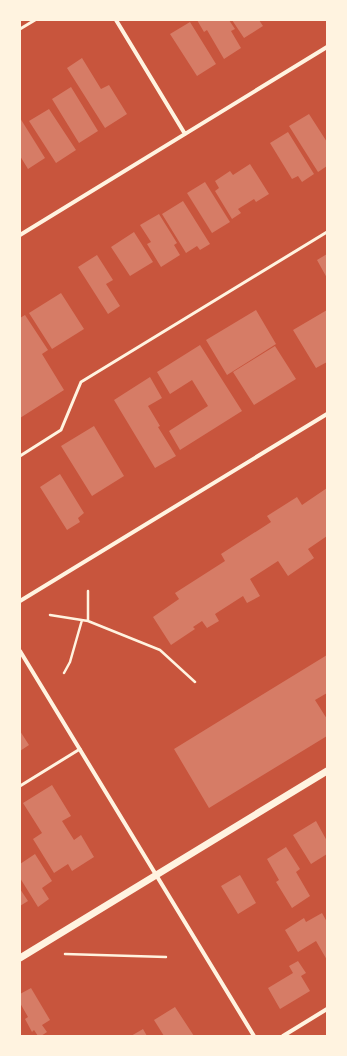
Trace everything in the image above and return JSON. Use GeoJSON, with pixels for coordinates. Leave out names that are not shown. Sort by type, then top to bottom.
{"type":"FeatureCollection","features":[{"type":"Feature","properties":{"kind":"street"},"geometry":{"type":"LineString","coordinates":[[116,20],[185,134]]}},
{"type":"Feature","properties":{"kind":"street"},"geometry":{"type":"LineString","coordinates":[[20,235],[327,47]]}},
{"type":"Feature","properties":{"kind":"street"},"geometry":{"type":"LineString","coordinates":[[20,601],[327,414]]}},
{"type":"Feature","properties":{"kind":"street"},"geometry":{"type":"LineString","coordinates":[[20,650],[254,1036]]}},
{"type":"Feature","properties":{"kind":"street"},"geometry":{"type":"LineString","coordinates":[[20,958],[327,771]]}},
{"type":"Feature","properties":{"kind":"street"},"geometry":{"type":"LineString","coordinates":[[283,1036],[327,1009]]}},
{"type":"Feature","properties":{"kind":"lane"},"geometry":{"type":"LineString","coordinates":[[20,29],[35,20]]}},
{"type":"Feature","properties":{"kind":"lane"},"geometry":{"type":"LineString","coordinates":[[20,456],[61,430],[81,382],[327,232]]}},
{"type":"Feature","properties":{"kind":"lane"},"geometry":{"type":"LineString","coordinates":[[20,786],[80,749]]}},
{"type":"Feature","properties":{"kind":"path"},"geometry":{"type":"LineString","coordinates":[[88,592],[88,621]]}},
{"type":"Feature","properties":{"kind":"path"},"geometry":{"type":"LineString","coordinates":[[50,615],[88,621],[160,650],[194,682]]}},
{"type":"Feature","properties":{"kind":"path"},"geometry":{"type":"LineString","coordinates":[[64,673],[70,662],[82,620]]}},
{"type":"Feature","properties":{"kind":"path"},"geometry":{"type":"LineString","coordinates":[[65,954],[166,957]]}},
{"type":"Feature","properties":{"kind":"building"},"geometry":{"type":"Polygon","coordinates":[[[197,20],[229,20],[235,29],[231,31],[241,48],[224,59],[207,30],[204,32],[197,20]]]}},
{"type":"Feature","properties":{"kind":"building"},"geometry":{"type":"Polygon","coordinates":[[[232,20],[259,20],[263,26],[244,38],[232,20]]]}},
{"type":"Feature","properties":{"kind":"building"},"geometry":{"type":"Polygon","coordinates":[[[190,22],[216,64],[197,76],[170,34],[190,22]]]}},
{"type":"Feature","properties":{"kind":"building"},"geometry":{"type":"Polygon","coordinates":[[[82,58],[101,89],[109,85],[127,114],[105,128],[67,68],[82,58]]]}},
{"type":"Feature","properties":{"kind":"building"},"geometry":{"type":"Polygon","coordinates":[[[71,87],[98,131],[79,143],[52,99],[71,87]]]}},
{"type":"Feature","properties":{"kind":"building"},"geometry":{"type":"Polygon","coordinates":[[[49,109],[76,150],[56,163],[29,121],[49,109]]]}},
{"type":"Feature","properties":{"kind":"building"},"geometry":{"type":"Polygon","coordinates":[[[309,114],[327,142],[327,166],[318,172],[289,126],[309,114]]]}},
{"type":"Feature","properties":{"kind":"building"},"geometry":{"type":"Polygon","coordinates":[[[20,118],[45,158],[28,169],[20,156],[20,118]]]}},
{"type":"Feature","properties":{"kind":"building"},"geometry":{"type":"Polygon","coordinates":[[[288,132],[314,174],[302,182],[298,176],[292,179],[270,143],[288,132]]]}},
{"type":"Feature","properties":{"kind":"building"},"geometry":{"type":"Polygon","coordinates":[[[250,164],[269,194],[256,202],[254,199],[238,209],[241,213],[232,219],[215,191],[219,188],[215,181],[230,171],[233,175],[250,164]]]}},
{"type":"Feature","properties":{"kind":"building"},"geometry":{"type":"Polygon","coordinates":[[[205,182],[230,222],[212,233],[187,193],[205,182]]]}},
{"type":"Feature","properties":{"kind":"building"},"geometry":{"type":"Polygon","coordinates":[[[183,201],[210,244],[200,250],[197,246],[186,253],[162,214],[183,201]]]}},
{"type":"Feature","properties":{"kind":"building"},"geometry":{"type":"Polygon","coordinates":[[[159,214],[177,243],[174,245],[180,255],[161,267],[147,244],[151,242],[140,225],[159,214]]]}},
{"type":"Feature","properties":{"kind":"building"},"geometry":{"type":"Polygon","coordinates":[[[134,232],[153,262],[130,276],[111,247],[134,232]]]}},
{"type":"Feature","properties":{"kind":"building"},"geometry":{"type":"Polygon","coordinates":[[[327,254],[327,278],[317,260],[327,254]]]}},
{"type":"Feature","properties":{"kind":"building"},"geometry":{"type":"Polygon","coordinates":[[[97,255],[113,280],[106,284],[120,306],[108,314],[78,267],[97,255]]]}},
{"type":"Feature","properties":{"kind":"building"},"geometry":{"type":"Polygon","coordinates":[[[61,293],[84,329],[52,349],[29,313],[61,293]]]}},
{"type":"Feature","properties":{"kind":"building"},"geometry":{"type":"Polygon","coordinates":[[[256,310],[276,344],[227,375],[206,340],[256,310]]]}},
{"type":"Feature","properties":{"kind":"building"},"geometry":{"type":"Polygon","coordinates":[[[327,310],[327,362],[316,368],[293,330],[327,310]]]}},
{"type":"Feature","properties":{"kind":"building"},"geometry":{"type":"Polygon","coordinates":[[[25,315],[48,350],[42,354],[64,390],[20,418],[20,318],[25,315]]]}},
{"type":"Feature","properties":{"kind":"building"},"geometry":{"type":"Polygon","coordinates":[[[200,345],[242,411],[180,450],[169,431],[208,406],[192,380],[170,394],[157,372],[200,345]]]}},
{"type":"Feature","properties":{"kind":"building"},"geometry":{"type":"Polygon","coordinates":[[[275,346],[296,379],[254,405],[233,372],[275,346]]]}},
{"type":"Feature","properties":{"kind":"building"},"geometry":{"type":"Polygon","coordinates":[[[150,377],[162,398],[148,406],[160,426],[158,427],[176,456],[155,468],[114,400],[150,377]]]}},
{"type":"Feature","properties":{"kind":"building"},"geometry":{"type":"Polygon","coordinates":[[[94,426],[124,476],[92,496],[61,446],[94,426]]]}},
{"type":"Feature","properties":{"kind":"building"},"geometry":{"type":"Polygon","coordinates":[[[60,474],[84,513],[78,518],[80,522],[67,530],[40,487],[60,474]]]}},
{"type":"Feature","properties":{"kind":"building"},"geometry":{"type":"Polygon","coordinates":[[[327,488],[327,536],[308,549],[314,558],[288,576],[278,561],[250,579],[260,596],[247,603],[243,596],[215,614],[219,621],[207,628],[202,621],[193,627],[195,629],[171,645],[153,617],[179,599],[175,593],[225,561],[221,554],[271,522],[267,516],[297,497],[302,505],[327,488]]]}},
{"type":"Feature","properties":{"kind":"building"},"geometry":{"type":"Polygon","coordinates":[[[327,655],[327,693],[315,700],[327,719],[327,736],[209,808],[174,749],[327,655]]]}},
{"type":"Feature","properties":{"kind":"building"},"geometry":{"type":"Polygon","coordinates":[[[20,731],[29,745],[20,751],[20,731]]]}},
{"type":"Feature","properties":{"kind":"building"},"geometry":{"type":"Polygon","coordinates":[[[52,785],[71,816],[62,821],[74,840],[81,835],[94,857],[72,871],[68,864],[54,873],[33,839],[42,833],[23,803],[52,785]]]}},
{"type":"Feature","properties":{"kind":"building"},"geometry":{"type":"Polygon","coordinates":[[[316,821],[327,841],[327,854],[311,864],[293,835],[316,821]]]}},
{"type":"Feature","properties":{"kind":"building"},"geometry":{"type":"Polygon","coordinates":[[[286,847],[300,869],[296,872],[310,896],[292,908],[276,882],[279,880],[267,859],[286,847]]]}},
{"type":"Feature","properties":{"kind":"building"},"geometry":{"type":"Polygon","coordinates":[[[35,854],[52,881],[42,888],[49,899],[38,907],[20,878],[20,864],[35,854]]]}},
{"type":"Feature","properties":{"kind":"building"},"geometry":{"type":"Polygon","coordinates":[[[240,875],[256,903],[238,914],[221,886],[240,875]]]}},
{"type":"Feature","properties":{"kind":"building"},"geometry":{"type":"Polygon","coordinates":[[[20,889],[28,901],[20,906],[20,889]]]}},
{"type":"Feature","properties":{"kind":"building"},"geometry":{"type":"Polygon","coordinates":[[[322,913],[327,922],[327,960],[316,941],[298,952],[285,930],[304,918],[306,922],[322,913]]]}},
{"type":"Feature","properties":{"kind":"building"},"geometry":{"type":"Polygon","coordinates":[[[298,961],[306,973],[301,976],[310,991],[280,1009],[268,988],[293,973],[289,966],[298,961]]]}},
{"type":"Feature","properties":{"kind":"building"},"geometry":{"type":"Polygon","coordinates":[[[31,988],[50,1020],[42,1025],[47,1032],[41,1036],[38,1036],[34,1030],[32,1032],[25,1019],[28,1017],[20,1003],[20,994],[31,988]]]}},
{"type":"Feature","properties":{"kind":"building"},"geometry":{"type":"Polygon","coordinates":[[[175,1007],[194,1036],[164,1036],[154,1020],[175,1007]]]}},
{"type":"Feature","properties":{"kind":"building"},"geometry":{"type":"Polygon","coordinates":[[[143,1029],[147,1036],[131,1036],[143,1029]]]}}]}
